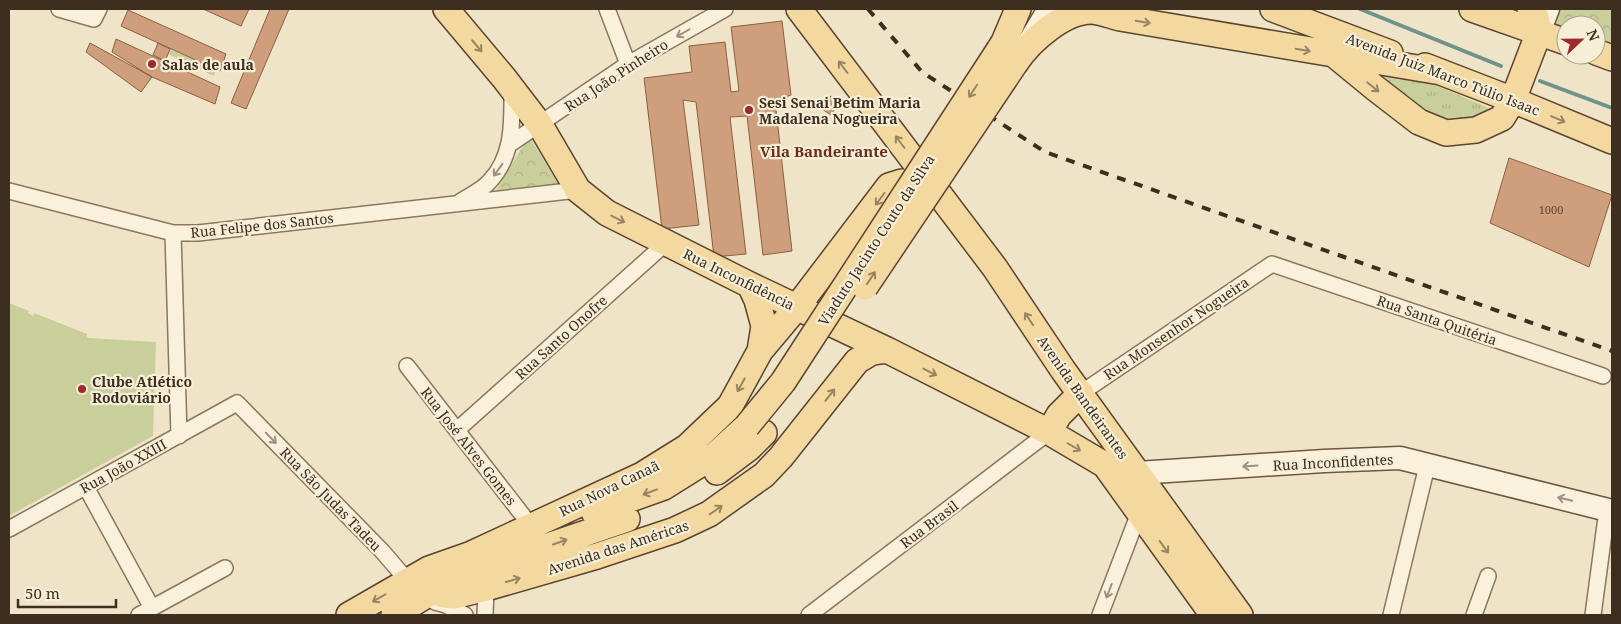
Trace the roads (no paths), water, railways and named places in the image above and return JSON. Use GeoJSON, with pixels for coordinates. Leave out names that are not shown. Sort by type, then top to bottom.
{"type":"FeatureCollection","features":[{"type":"Feature","properties":{"kind":"main road","name":"Rua Inconfidência"},"geometry":{"type":"LineString","coordinates":[[446,9],[540,125],[578,190],[607,213],[1049,432],[1105,465]]}},
{"type":"Feature","properties":{"kind":"main road","name":"Avenida Bandeirantes"},"geometry":{"type":"LineString","coordinates":[[799,9],[994,268],[1137,473],[1240,615]]}},
{"type":"Feature","properties":{"kind":"main road"},"geometry":{"type":"LineString","coordinates":[[1011,52],[1018,9]]}},
{"type":"Feature","properties":{"kind":"main road","name":"Avenida Juiz Marco Túlio Isaac"},"geometry":{"type":"LineString","coordinates":[[1273,9],[1441,72],[1516,94],[1612,142]]}},
{"type":"Feature","properties":{"kind":"main road"},"geometry":{"type":"LineString","coordinates":[[1472,9],[1536,39],[1556,41]]}},
{"type":"Feature","properties":{"kind":"main road"},"geometry":{"type":"LineString","coordinates":[[1336,56],[1419,122],[1446,132],[1476,130],[1502,118],[1516,94],[1536,39],[1536,17],[1530,9]]}},
{"type":"Feature","properties":{"kind":"main road"},"geometry":{"type":"LineString","coordinates":[[1011,52],[1067,17],[1092,11],[1120,18],[1336,56],[1441,72]]}},
{"type":"Feature","properties":{"kind":"main road","name":"Viaduto Jacinto Couto da Silva"},"geometry":{"type":"LineString","coordinates":[[755,430],[783,382],[1011,52]]}},
{"type":"Feature","properties":{"kind":"main road","name":"Rua Nova Canaã"},"geometry":{"type":"LineString","coordinates":[[467,556],[642,474],[687,447],[730,406],[760,351],[797,308],[889,186],[902,182],[950,208]]}},
{"type":"Feature","properties":{"kind":"main road"},"geometry":{"type":"LineString","coordinates":[[750,285],[757,300],[764,326],[760,351]]}},
{"type":"Feature","properties":{"kind":"main road","name":"Avenida das Américas"},"geometry":{"type":"LineString","coordinates":[[421,590],[454,596],[486,588],[597,556],[675,530],[709,514],[764,475],[781,457],[857,361],[872,352],[886,350]]}},
{"type":"Feature","properties":{"kind":"main road"},"geometry":{"type":"LineString","coordinates":[[1049,432],[1059,415],[1081,393]]}},
{"type":"Feature","properties":{"kind":"main road","name":"Avenida das Américas"},"geometry":{"type":"LineString","coordinates":[[394,615],[421,590],[429,569],[615,506],[664,487],[755,430]]}},
{"type":"Feature","properties":{"kind":"main road","name":"Avenida das Américas"},"geometry":{"type":"LineString","coordinates":[[349,615],[662,506],[683,495],[749,448],[755,430]]}},
{"type":"Feature","properties":{"kind":"main road","name":"Avenida Bandeirantes"},"geometry":{"type":"LineString","coordinates":[[1105,465],[1213,615]]}},
{"type":"Feature","properties":{"kind":"street"},"geometry":{"type":"LineString","coordinates":[[59,9],[97,14]]}},
{"type":"Feature","properties":{"kind":"street"},"geometry":{"type":"LineString","coordinates":[[607,9],[628,64]]}},
{"type":"Feature","properties":{"kind":"street","name":"Rua João Pinheiro"},"geometry":{"type":"LineString","coordinates":[[510,144],[628,64],[725,9]]}},
{"type":"Feature","properties":{"kind":"street","name":"Viaduto Jacinto Couto da Silva"},"geometry":{"type":"LineString","coordinates":[[1011,52],[1030,9]]}},
{"type":"Feature","properties":{"kind":"street","name":"Viaduto Jacinto Couto da Silva"},"geometry":{"type":"LineString","coordinates":[[1011,52],[1048,9]]}},
{"type":"Feature","properties":{"kind":"street"},"geometry":{"type":"LineString","coordinates":[[1536,39],[1548,9]]}},
{"type":"Feature","properties":{"kind":"street","name":"Rua Felipe dos Santos"},"geometry":{"type":"LineString","coordinates":[[459,203],[488,183],[503,164],[510,144],[512,89]]}},
{"type":"Feature","properties":{"kind":"street","name":"Rua Felipe dos Santos"},"geometry":{"type":"LineString","coordinates":[[9,191],[173,233],[198,233],[578,190]]}},
{"type":"Feature","properties":{"kind":"street"},"geometry":{"type":"LineString","coordinates":[[173,233],[179,436]]}},
{"type":"Feature","properties":{"kind":"street","name":"Rua Santo Onofre"},"geometry":{"type":"LineString","coordinates":[[458,430],[666,243]]}},
{"type":"Feature","properties":{"kind":"street","name":"Rua Monsenhor Nogueira"},"geometry":{"type":"LineString","coordinates":[[1081,393],[1272,264]]}},
{"type":"Feature","properties":{"kind":"street","name":"Rua Santa Quitéria"},"geometry":{"type":"LineString","coordinates":[[1272,264],[1603,376]]}},
{"type":"Feature","properties":{"kind":"street","name":"Rua José Alves Gomes"},"geometry":{"type":"LineString","coordinates":[[407,366],[531,526]]}},
{"type":"Feature","properties":{"kind":"street","name":"Rua João XXIII"},"geometry":{"type":"LineString","coordinates":[[9,529],[237,404]]}},
{"type":"Feature","properties":{"kind":"street","name":"Rua São Judas Tadeu"},"geometry":{"type":"LineString","coordinates":[[237,404],[421,590]]}},
{"type":"Feature","properties":{"kind":"street","name":"Rua Brasil"},"geometry":{"type":"LineString","coordinates":[[809,615],[1049,432]]}},
{"type":"Feature","properties":{"kind":"street","name":"Rua Inconfidentes"},"geometry":{"type":"LineString","coordinates":[[1137,473],[1400,458],[1610,510]]}},
{"type":"Feature","properties":{"kind":"street"},"geometry":{"type":"LineString","coordinates":[[1391,615],[1427,466]]}},
{"type":"Feature","properties":{"kind":"street"},"geometry":{"type":"LineString","coordinates":[[86,487],[146,612],[225,568]]}},
{"type":"Feature","properties":{"kind":"street"},"geometry":{"type":"LineString","coordinates":[[1593,615],[1610,510]]}},
{"type":"Feature","properties":{"kind":"street"},"geometry":{"type":"LineString","coordinates":[[1100,615],[1140,513]]}},
{"type":"Feature","properties":{"kind":"street"},"geometry":{"type":"LineString","coordinates":[[1474,615],[1488,576]]}},
{"type":"Feature","properties":{"kind":"street"},"geometry":{"type":"LineString","coordinates":[[485,615],[486,588]]}},
{"type":"Feature","properties":{"kind":"street"},"geometry":{"type":"LineString","coordinates":[[421,590],[465,615]]}},
{"type":"Feature","properties":{"kind":"waterway"},"geometry":{"type":"LineString","coordinates":[[1360,9],[1501,66]]}},
{"type":"Feature","properties":{"kind":"waterway"},"geometry":{"type":"LineString","coordinates":[[1540,81],[1612,108]]}},
{"type":"Feature","properties":{"kind":"railway"},"geometry":{"type":"LineString","coordinates":[[868,9],[922,72],[1045,152],[1612,351]]}},
{"type":"Feature","properties":{"kind":"place","name":"Salas de aula"},"geometry":{"type":"Point","coordinates":[152,64]}},
{"type":"Feature","properties":{"kind":"place","name":"Sesi Senai Betim Maria Madalena Nogueira"},"geometry":{"type":"Point","coordinates":[749,110]}},
{"type":"Feature","properties":{"kind":"place","name":"Clube Atlético Rodoviário"},"geometry":{"type":"Point","coordinates":[82,389]}},
{"type":"Feature","properties":{"kind":"district","name":"Vila Bandeirante"},"geometry":{"type":"Point","coordinates":[824,151]}}]}
